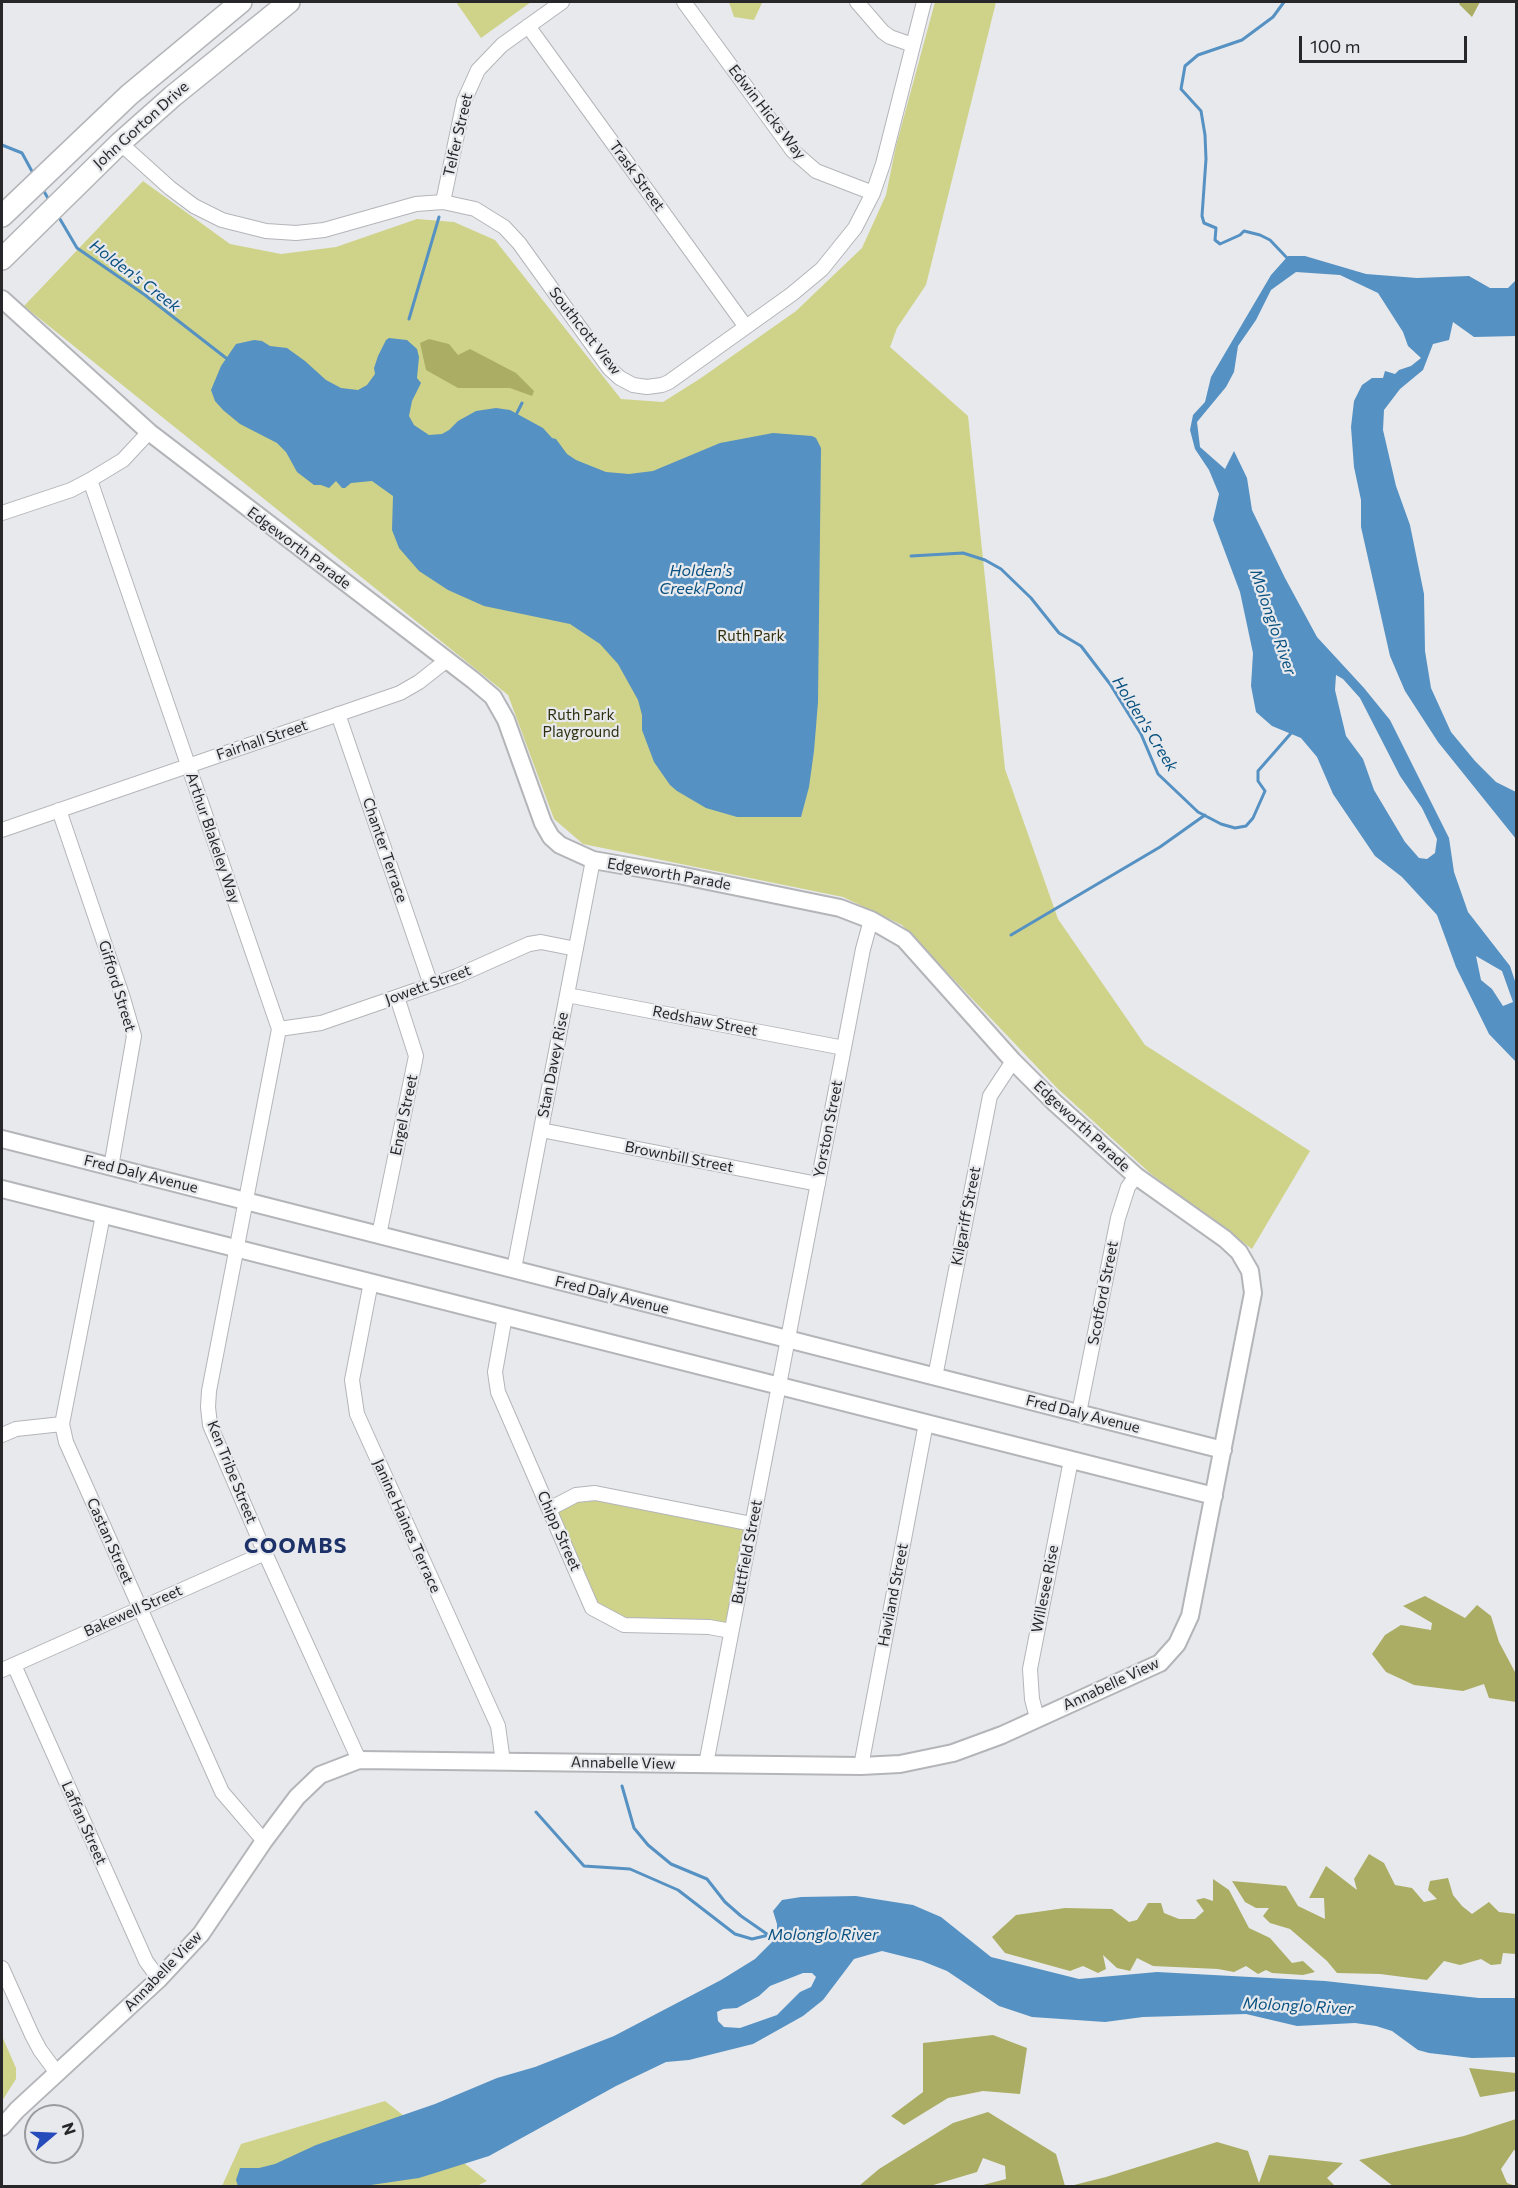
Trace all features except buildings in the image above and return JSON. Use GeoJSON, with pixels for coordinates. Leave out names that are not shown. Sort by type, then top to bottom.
{"type":"FeatureCollection","features":[{"type":"Feature","properties":{"kind":"main road","name":"John Gorton Drive"},"geometry":{"type":"LineString","coordinates":[[8,210],[135,89],[241,2]]}},
{"type":"Feature","properties":{"kind":"main road","name":"John Gorton Drive"},"geometry":{"type":"LineString","coordinates":[[2,259],[120,143],[173,96],[289,2]]}},
{"type":"Feature","properties":{"kind":"street","name":"Telfer Street"},"geometry":{"type":"LineString","coordinates":[[443,202],[467,90],[485,61],[562,2]]}},
{"type":"Feature","properties":{"kind":"street","name":"Edwin Hicks Way"},"geometry":{"type":"LineString","coordinates":[[684,2],[793,152],[816,171],[873,193]]}},
{"type":"Feature","properties":{"kind":"street"},"geometry":{"type":"LineString","coordinates":[[857,2],[883,32],[890,37],[913,45]]}},
{"type":"Feature","properties":{"kind":"street","name":"Southcott View"},"geometry":{"type":"LineString","coordinates":[[120,143],[170,188],[194,206],[222,220],[266,231],[296,233],[324,230],[416,204],[443,202],[475,209],[504,227],[519,243],[609,368],[620,378],[633,385],[647,387],[669,382],[746,327],[822,268],[855,228],[873,193],[883,164],[924,2]]}},
{"type":"Feature","properties":{"kind":"street","name":"Trask Street"},"geometry":{"type":"LineString","coordinates":[[528,26],[746,327]]}},
{"type":"Feature","properties":{"kind":"street","name":"Edgeworth Parade"},"geometry":{"type":"LineString","coordinates":[[2,299],[149,432],[486,691],[501,709],[536,807],[551,837],[570,851],[593,860],[840,908],[871,920],[904,939],[1013,1061],[1054,1102],[1136,1176],[1225,1239],[1239,1252],[1250,1271],[1254,1293],[1223,1450]]}},
{"type":"Feature","properties":{"kind":"street"},"geometry":{"type":"LineString","coordinates":[[2,513],[71,490],[90,480],[123,460],[149,432]]}},
{"type":"Feature","properties":{"kind":"street","name":"Arthur Blakeley Way"},"geometry":{"type":"LineString","coordinates":[[90,480],[279,1029],[246,1201]]}},
{"type":"Feature","properties":{"kind":"street","name":"Fairhall Street"},"geometry":{"type":"LineString","coordinates":[[2,830],[409,689],[447,660]]}},
{"type":"Feature","properties":{"kind":"street","name":"Chanter Terrace"},"geometry":{"type":"LineString","coordinates":[[338,714],[431,985]]}},
{"type":"Feature","properties":{"kind":"street","name":"Gifford Street"},"geometry":{"type":"LineString","coordinates":[[59,810],[134,1036],[111,1167]]}},
{"type":"Feature","properties":{"kind":"street","name":"Stan Davey Rise"},"geometry":{"type":"LineString","coordinates":[[514,1269],[593,860]]}},
{"type":"Feature","properties":{"kind":"street","name":"Yorston Street"},"geometry":{"type":"LineString","coordinates":[[788,1339],[864,940],[871,920]]}},
{"type":"Feature","properties":{"kind":"street","name":"Jowett Street"},"geometry":{"type":"LineString","coordinates":[[279,1029],[321,1023],[457,976],[529,944],[542,942],[576,949]]}},
{"type":"Feature","properties":{"kind":"street","name":"Redshaw Street"},"geometry":{"type":"LineString","coordinates":[[567,995],[844,1048]]}},
{"type":"Feature","properties":{"kind":"street","name":"Engel Street"},"geometry":{"type":"LineString","coordinates":[[380,1235],[416,1056],[397,997]]}},
{"type":"Feature","properties":{"kind":"street","name":"Kilgariff Street"},"geometry":{"type":"LineString","coordinates":[[934,1377],[990,1096],[1013,1061]]}},
{"type":"Feature","properties":{"kind":"street","name":"Brownbill Street"},"geometry":{"type":"LineString","coordinates":[[541,1130],[818,1184]]}},
{"type":"Feature","properties":{"kind":"street","name":"Fred Daly Avenue"},"geometry":{"type":"LineString","coordinates":[[2,1139],[1223,1450]]}},
{"type":"Feature","properties":{"kind":"street","name":"Scotford Street"},"geometry":{"type":"LineString","coordinates":[[1079,1413],[1118,1218],[1128,1187],[1136,1176]]}},
{"type":"Feature","properties":{"kind":"street"},"geometry":{"type":"LineString","coordinates":[[2,1189],[1214,1496]]}},
{"type":"Feature","properties":{"kind":"street","name":"Ken Tribe Street"},"geometry":{"type":"LineString","coordinates":[[246,1201],[209,1391],[210,1425],[359,1760]]}},
{"type":"Feature","properties":{"kind":"street","name":"Castan Street"},"geometry":{"type":"LineString","coordinates":[[103,1215],[62,1424],[66,1442],[222,1792],[264,1841]]}},
{"type":"Feature","properties":{"kind":"street","name":"Janine Haines Terrace"},"geometry":{"type":"LineString","coordinates":[[371,1282],[352,1380],[357,1414],[498,1726],[503,1762]]}},
{"type":"Feature","properties":{"kind":"street","name":"Chipp Street"},"geometry":{"type":"LineString","coordinates":[[505,1316],[495,1372],[498,1392],[592,1608],[624,1625],[709,1627],[732,1631]]}},
{"type":"Feature","properties":{"kind":"street","name":"Buttfield Street"},"geometry":{"type":"LineString","coordinates":[[706,1764],[788,1339]]}},
{"type":"Feature","properties":{"kind":"street","name":"Haviland Street"},"geometry":{"type":"LineString","coordinates":[[861,1766],[926,1423]]}},
{"type":"Feature","properties":{"kind":"street"},"geometry":{"type":"LineString","coordinates":[[2,1435],[16,1429],[62,1424]]}},
{"type":"Feature","properties":{"kind":"street","name":"Annabelle View"},"geometry":{"type":"LineString","coordinates":[[2,2127],[159,1979],[201,1934],[264,1841],[297,1797],[320,1775],[359,1760],[861,1766],[900,1764],[953,1753],[1002,1735],[1160,1663],[1177,1644],[1190,1616],[1223,1450]]}},
{"type":"Feature","properties":{"kind":"street","name":"Willesee Rise"},"geometry":{"type":"LineString","coordinates":[[1037,1718],[1032,1699],[1030,1669],[1071,1460]]}},
{"type":"Feature","properties":{"kind":"street"},"geometry":{"type":"LineString","coordinates":[[549,1509],[576,1495],[595,1493],[752,1524]]}},
{"type":"Feature","properties":{"kind":"street","name":"Bakewell Street"},"geometry":{"type":"LineString","coordinates":[[8,1668],[266,1553]]}},
{"type":"Feature","properties":{"kind":"street","name":"Laffan Street"},"geometry":{"type":"LineString","coordinates":[[8,1668],[146,1961],[159,1979]]}},
{"type":"Feature","properties":{"kind":"street"},"geometry":{"type":"LineString","coordinates":[[2,1968],[32,2035],[57,2073]]}},
{"type":"Feature","properties":{"kind":"green space"},"geometry":{"type":"Polygon","coordinates":[[[456,2],[531,2],[481,38],[456,2]]]}},
{"type":"Feature","properties":{"kind":"green space"},"geometry":{"type":"Polygon","coordinates":[[[729,2],[762,3],[754,20],[734,17],[729,2]]]}},
{"type":"Feature","properties":{"kind":"green space","name":"Ruth Park"},"geometry":{"type":"Polygon","coordinates":[[[935,2],[996,2],[926,285],[897,328],[890,347],[968,416],[1005,769],[1058,919],[1145,1045],[1310,1151],[1252,1249],[1151,1174],[1057,1088],[902,925],[843,897],[583,844],[554,819],[508,695],[24,306],[143,181],[230,244],[281,254],[336,247],[417,219],[454,222],[495,240],[621,399],[663,402],[796,311],[862,248],[886,195],[896,146],[935,2]]]}},
{"type":"Feature","properties":{"kind":"green space"},"geometry":{"type":"Polygon","coordinates":[[[1461,2],[1480,2],[1472,17],[1459,4],[1461,2]]]}},
{"type":"Feature","properties":{"kind":"green space"},"geometry":{"type":"Polygon","coordinates":[[[429,339],[449,344],[458,355],[470,349],[516,373],[534,391],[532,396],[510,388],[458,388],[426,370],[420,343],[429,339]]]}},
{"type":"Feature","properties":{"kind":"green space"},"geometry":{"type":"Polygon","coordinates":[[[576,1495],[752,1524],[731,1631],[624,1625],[592,1608],[549,1509],[576,1495]]]}},
{"type":"Feature","properties":{"kind":"green space"},"geometry":{"type":"Polygon","coordinates":[[[1425,1596],[1465,1618],[1477,1605],[1491,1616],[1499,1642],[1516,1671],[1516,1702],[1489,1698],[1484,1684],[1463,1691],[1414,1685],[1386,1672],[1372,1654],[1385,1635],[1401,1625],[1431,1630],[1432,1623],[1403,1606],[1425,1596]]]}},
{"type":"Feature","properties":{"kind":"green space"},"geometry":{"type":"Polygon","coordinates":[[[1369,1854],[1384,1863],[1395,1885],[1412,1888],[1424,1902],[1437,1899],[1428,1890],[1430,1881],[1448,1878],[1453,1895],[1472,1914],[1489,1902],[1499,1912],[1516,1914],[1516,1954],[1503,1953],[1501,1964],[1491,1965],[1481,1959],[1460,1965],[1444,1961],[1427,1980],[1380,1974],[1337,1973],[1327,1961],[1290,1929],[1270,1923],[1263,1916],[1269,1908],[1256,1908],[1245,1902],[1232,1881],[1286,1886],[1298,1906],[1325,1919],[1324,1898],[1309,1898],[1326,1866],[1357,1890],[1354,1879],[1369,1854]]]}},
{"type":"Feature","properties":{"kind":"green space"},"geometry":{"type":"Polygon","coordinates":[[[1213,1879],[1229,1890],[1249,1928],[1270,1938],[1292,1963],[1303,1961],[1315,1972],[1303,1975],[1272,1973],[1266,1970],[1258,1974],[1246,1966],[1234,1972],[1218,1969],[1153,1966],[1137,1958],[1130,1971],[1117,1968],[1103,1955],[1106,1969],[1098,1973],[1083,1966],[1070,1971],[1005,1953],[992,1937],[1016,1915],[1065,1908],[1112,1909],[1129,1922],[1137,1920],[1148,1903],[1161,1903],[1164,1913],[1179,1919],[1195,1919],[1204,1911],[1196,1900],[1204,1898],[1213,1901],[1213,1879]]]}},
{"type":"Feature","properties":{"kind":"green space"},"geometry":{"type":"Polygon","coordinates":[[[993,2035],[1027,2048],[1020,2094],[983,2091],[948,2098],[904,2125],[891,2116],[923,2092],[923,2043],[993,2035]]]}},
{"type":"Feature","properties":{"kind":"green space"},"geometry":{"type":"Polygon","coordinates":[[[2,2036],[16,2068],[16,2079],[2,2101],[2,2036]]]}},
{"type":"Feature","properties":{"kind":"green space"},"geometry":{"type":"Polygon","coordinates":[[[1469,2068],[1516,2073],[1516,2091],[1480,2097],[1469,2068]]]}},
{"type":"Feature","properties":{"kind":"green space"},"geometry":{"type":"Polygon","coordinates":[[[385,2101],[487,2181],[477,2186],[222,2186],[241,2144],[385,2101]]]}},
{"type":"Feature","properties":{"kind":"green space"},"geometry":{"type":"Polygon","coordinates":[[[988,2112],[1056,2154],[1065,2186],[979,2186],[1006,2179],[1005,2166],[983,2158],[977,2172],[930,2186],[859,2186],[879,2169],[953,2123],[988,2112]]]}},
{"type":"Feature","properties":{"kind":"green space"},"geometry":{"type":"Polygon","coordinates":[[[1516,2119],[1516,2151],[1514,2150],[1501,2169],[1507,2183],[1516,2186],[1393,2186],[1359,2160],[1464,2136],[1516,2119]]]}},
{"type":"Feature","properties":{"kind":"green space"},"geometry":{"type":"Polygon","coordinates":[[[1217,2142],[1248,2151],[1259,2183],[1269,2155],[1343,2163],[1327,2178],[1335,2186],[1070,2186],[1106,2177],[1217,2142]]]}},
{"type":"Feature","properties":{"kind":"water","name":"Molonglo River"},"geometry":{"type":"Polygon","coordinates":[[[1288,256],[1305,256],[1366,274],[1417,278],[1469,276],[1490,288],[1508,288],[1516,280],[1516,336],[1474,337],[1453,322],[1449,340],[1433,344],[1423,370],[1400,389],[1384,410],[1383,430],[1396,486],[1410,525],[1424,594],[1425,651],[1431,688],[1451,732],[1496,782],[1516,792],[1516,839],[1438,742],[1405,691],[1390,656],[1361,527],[1361,500],[1354,467],[1351,427],[1354,401],[1362,385],[1372,378],[1383,378],[1385,371],[1395,374],[1421,358],[1408,346],[1403,332],[1378,293],[1340,275],[1296,272],[1271,290],[1256,320],[1238,346],[1234,372],[1226,387],[1197,422],[1200,447],[1225,469],[1234,451],[1247,478],[1252,510],[1317,637],[1390,720],[1449,838],[1454,872],[1468,912],[1510,966],[1516,984],[1516,1062],[1489,1034],[1456,967],[1437,915],[1402,877],[1375,856],[1333,794],[1317,757],[1301,738],[1272,726],[1256,712],[1251,686],[1253,653],[1240,592],[1213,520],[1219,494],[1209,470],[1195,449],[1190,430],[1193,415],[1205,402],[1211,377],[1271,275],[1288,256]],[[1336,675],[1335,690],[1346,736],[1363,759],[1374,790],[1405,842],[1419,858],[1427,859],[1435,853],[1437,839],[1422,808],[1400,776],[1360,698],[1343,679],[1336,675]],[[1476,956],[1481,980],[1492,989],[1503,1006],[1513,1002],[1502,971],[1476,956]]]}},
{"type":"Feature","properties":{"kind":"water","name":"Holden's Creek Pond"},"geometry":{"type":"Polygon","coordinates":[[[389,338],[407,340],[417,349],[419,357],[417,378],[421,383],[412,401],[409,416],[414,425],[429,435],[442,434],[458,421],[476,411],[496,408],[510,410],[543,428],[552,438],[556,439],[567,454],[576,460],[606,472],[629,474],[653,471],[720,443],[773,433],[816,438],[821,448],[818,702],[809,787],[801,817],[737,817],[706,808],[677,791],[654,762],[642,730],[642,715],[638,700],[618,664],[600,644],[570,624],[484,606],[448,590],[419,571],[399,548],[392,530],[393,496],[372,481],[351,483],[345,488],[342,488],[336,481],[329,488],[314,485],[297,472],[286,452],[277,443],[240,424],[223,410],[215,401],[211,390],[221,366],[236,344],[254,340],[262,341],[270,346],[287,348],[326,380],[341,388],[358,390],[367,385],[375,374],[374,368],[378,356],[389,338]]]}},
{"type":"Feature","properties":{"kind":"water","name":"Molonglo River"},"geometry":{"type":"Polygon","coordinates":[[[856,1896],[913,1905],[941,1917],[991,1957],[1079,1979],[1157,1972],[1325,1981],[1479,1998],[1516,1998],[1516,2057],[1472,2058],[1429,2053],[1418,2050],[1392,2031],[1355,2023],[1297,2026],[1246,2014],[1143,2017],[1105,2022],[1032,2017],[999,2006],[947,1971],[922,1961],[882,1951],[854,1959],[823,2000],[803,2016],[753,2044],[689,2060],[666,2062],[616,2086],[489,2156],[419,2178],[364,2186],[238,2186],[236,2180],[240,2168],[259,2168],[275,2164],[316,2145],[435,2104],[497,2078],[535,2067],[614,2036],[721,1980],[755,1959],[777,1937],[777,1924],[773,1911],[782,1900],[801,1897],[856,1896]],[[803,1973],[770,1986],[759,1996],[737,2008],[717,2012],[718,2021],[724,2027],[740,2028],[777,2015],[800,1992],[811,1987],[816,1977],[812,1973],[803,1973]]]}},
{"type":"Feature","properties":{"kind":"waterway"},"geometry":{"type":"LineString","coordinates":[[1284,2],[1273,17],[1242,40],[1198,55],[1185,66],[1181,89],[1201,111],[1206,159],[1202,216],[1204,223],[1216,228],[1215,240],[1220,244],[1244,231],[1270,240],[1288,259]]}},
{"type":"Feature","properties":{"kind":"waterway","name":"Holden's Creek"},"geometry":{"type":"LineString","coordinates":[[2,145],[22,153],[34,175]]}},
{"type":"Feature","properties":{"kind":"waterway","name":"Holden's Creek"},"geometry":{"type":"LineString","coordinates":[[42,188],[49,200]]}},
{"type":"Feature","properties":{"kind":"waterway","name":"Holden's Creek"},"geometry":{"type":"LineString","coordinates":[[57,214],[77,248],[145,295],[226,358]]}},
{"type":"Feature","properties":{"kind":"waterway"},"geometry":{"type":"LineString","coordinates":[[409,319],[439,217]]}},
{"type":"Feature","properties":{"kind":"waterway"},"geometry":{"type":"LineString","coordinates":[[517,413],[522,403]]}},
{"type":"Feature","properties":{"kind":"waterway","name":"Holden's Creek"},"geometry":{"type":"LineString","coordinates":[[911,556],[963,553],[985,560],[1001,569],[1031,598],[1059,633],[1081,646],[1110,684],[1141,734],[1158,774],[1198,812],[1221,824],[1235,828],[1246,826],[1253,818],[1265,791],[1258,781],[1258,771],[1293,731]]}},
{"type":"Feature","properties":{"kind":"waterway"},"geometry":{"type":"LineString","coordinates":[[1011,935],[1160,847],[1205,815]]}},
{"type":"Feature","properties":{"kind":"waterway"},"geometry":{"type":"LineString","coordinates":[[622,1786],[634,1828],[648,1845],[671,1864],[707,1879],[725,1902],[777,1941]]}},
{"type":"Feature","properties":{"kind":"waterway"},"geometry":{"type":"LineString","coordinates":[[536,1812],[584,1866],[630,1869],[678,1890],[735,1934],[752,1939],[769,1935]]}},
{"type":"Feature","properties":{"kind":"district","name":"COOMBS"},"geometry":{"type":"Point","coordinates":[296,1546]}},
{"type":"Feature","properties":{"kind":"park label","name":"Ruth Park Playground"},"geometry":{"type":"Point","coordinates":[581,724]}}]}
